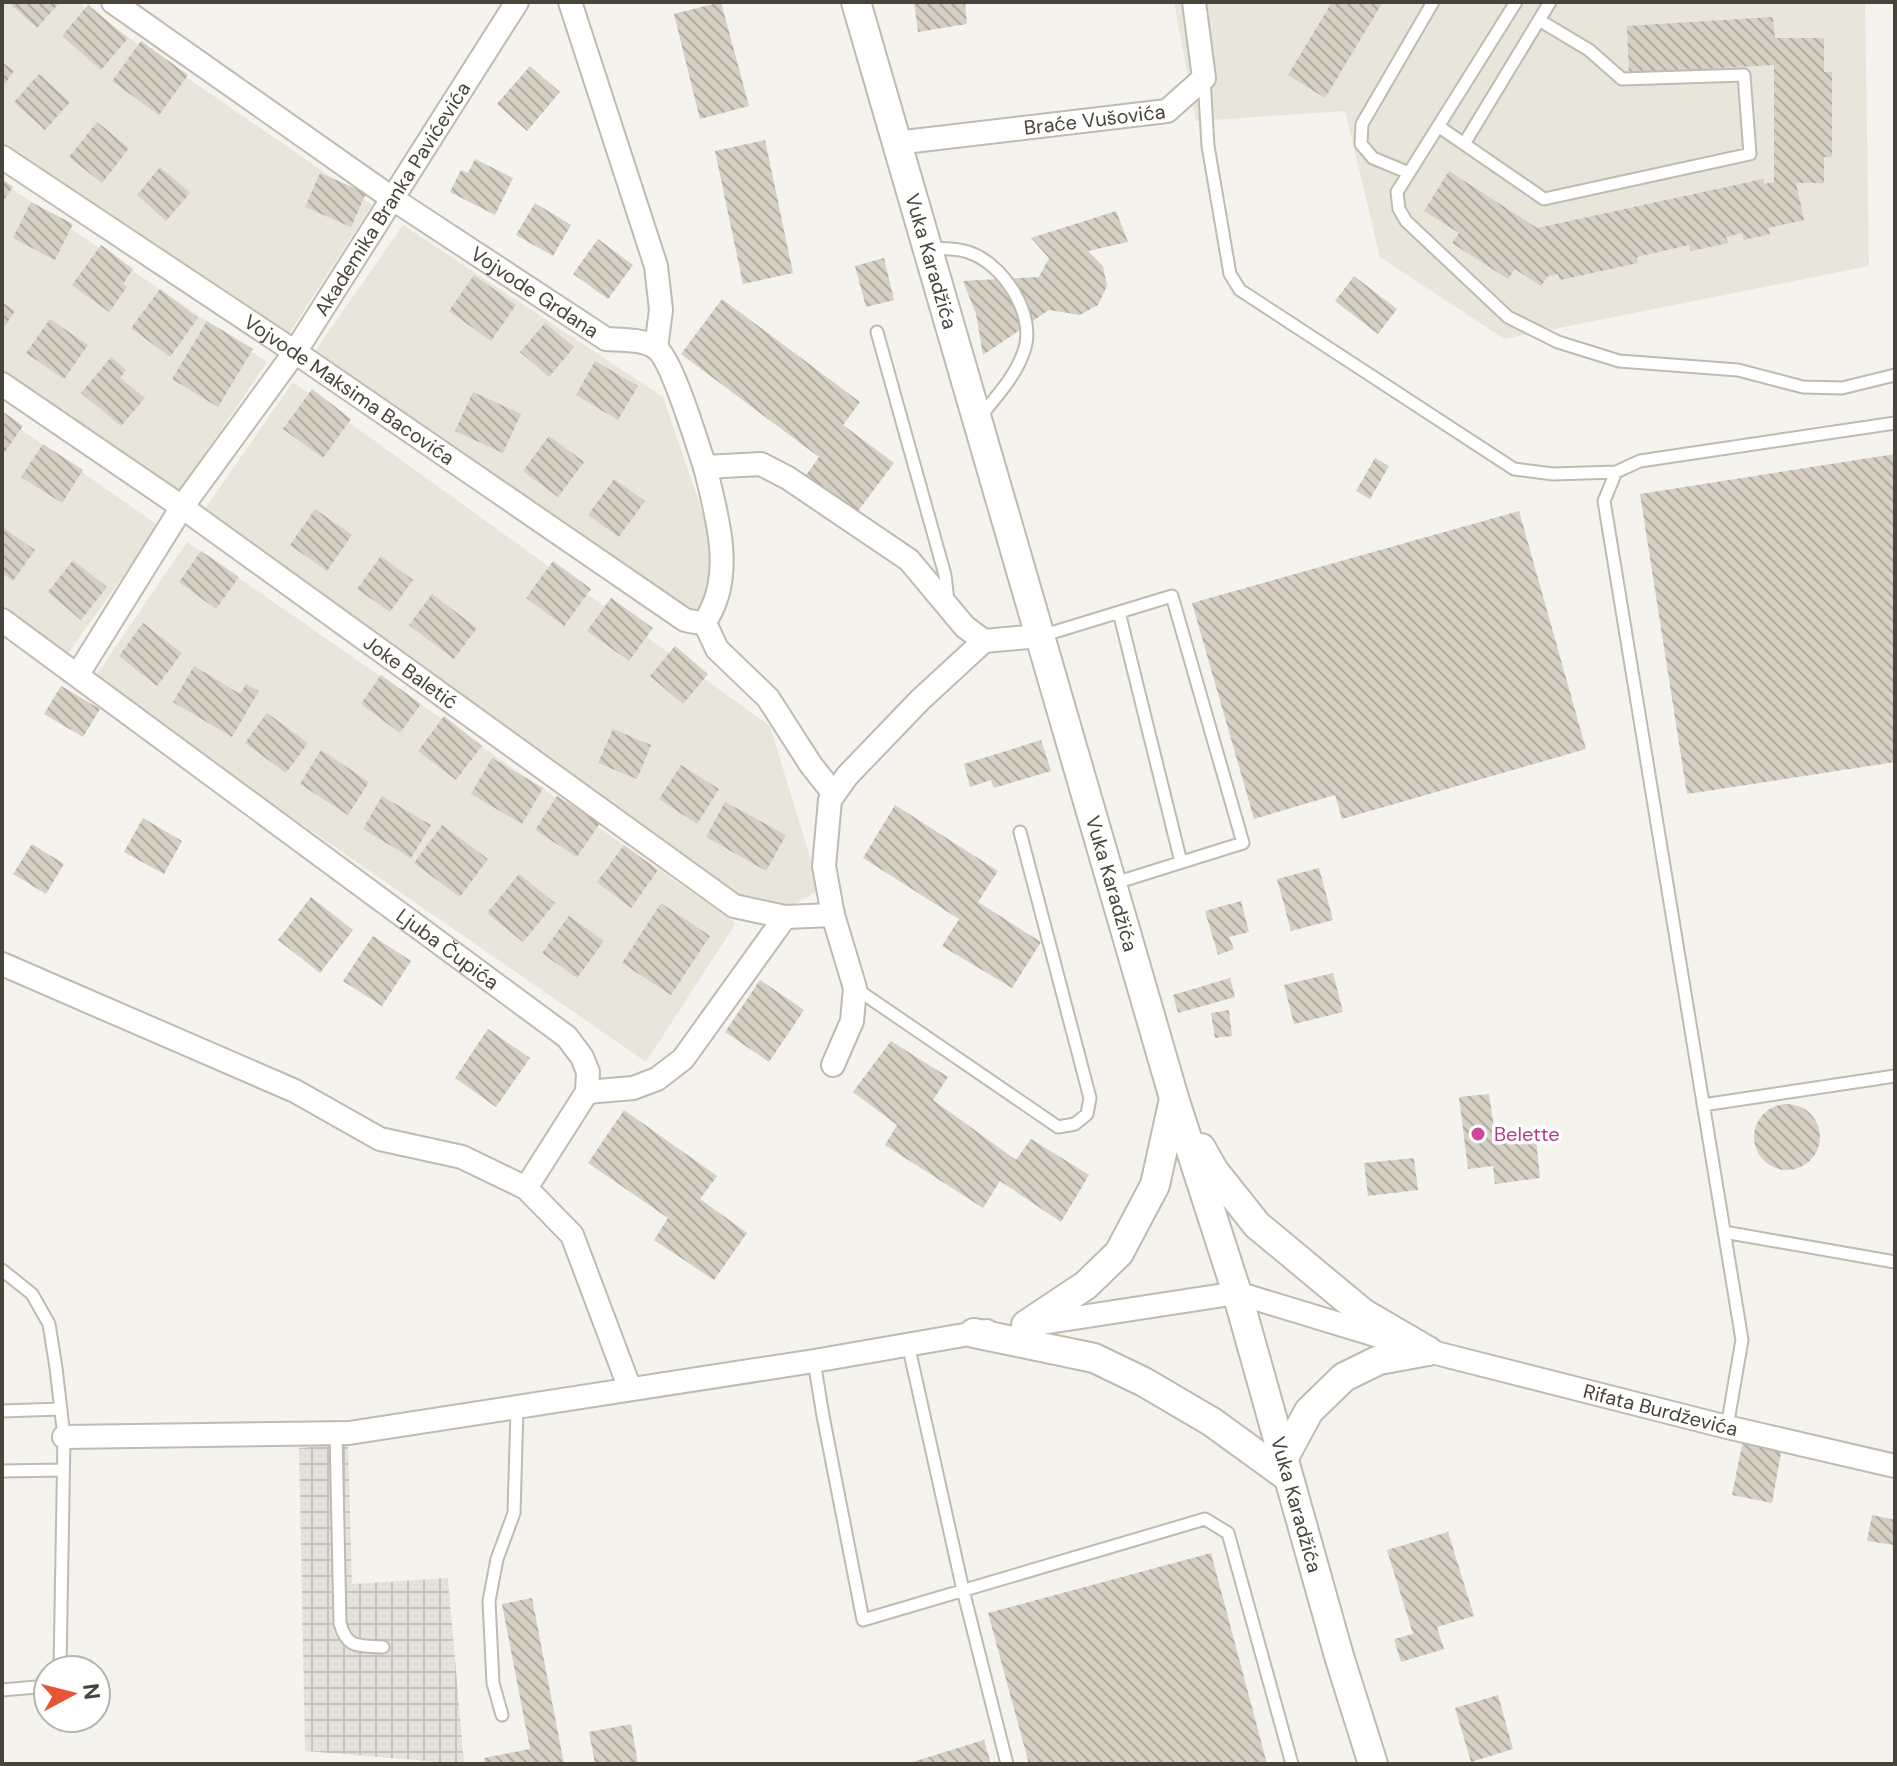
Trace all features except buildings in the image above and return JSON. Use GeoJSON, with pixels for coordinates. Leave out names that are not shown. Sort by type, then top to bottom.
{"type":"FeatureCollection","features":[{"type":"Feature","properties":{"kind":"street","name":"Vojvode Grdana"},"geometry":{"type":"LineString","coordinates":[[113,2],[393,199],[606,339],[640,342],[656,348]]}},
{"type":"Feature","properties":{"kind":"street","name":"Akademika Branka Pavićevića"},"geometry":{"type":"LineString","coordinates":[[78,674],[182,507],[295,352],[517,2]]}},
{"type":"Feature","properties":{"kind":"street"},"geometry":{"type":"LineString","coordinates":[[570,2],[656,266],[661,310],[656,348],[668,366],[705,467],[719,526],[719,597],[701,621],[717,649],[768,698],[811,765],[834,794]]}},
{"type":"Feature","properties":{"kind":"street","name":"Vuka Karadžića"},"geometry":{"type":"LineString","coordinates":[[856,2],[1174,1098],[1237,1293],[1373,1764]]}},
{"type":"Feature","properties":{"kind":"street"},"geometry":{"type":"LineString","coordinates":[[1194,2],[1204,78]]}},
{"type":"Feature","properties":{"kind":"street","name":"Braće Vušovića"},"geometry":{"type":"LineString","coordinates":[[896,143],[1167,111],[1204,78]]}},
{"type":"Feature","properties":{"kind":"street","name":"Vojvode Maksima Bacovića"},"geometry":{"type":"LineString","coordinates":[[2,157],[295,352],[685,620],[701,621]]}},
{"type":"Feature","properties":{"kind":"street","name":"Joke Baletić"},"geometry":{"type":"LineString","coordinates":[[2,384],[182,507],[734,906],[785,917],[833,915]]}},
{"type":"Feature","properties":{"kind":"street"},"geometry":{"type":"LineString","coordinates":[[705,467],[761,464],[788,478],[909,560],[965,627],[984,641]]}},
{"type":"Feature","properties":{"kind":"street","name":"Ljuba Čupića"},"geometry":{"type":"LineString","coordinates":[[2,620],[567,1037],[582,1057],[588,1072],[587,1092]]}},
{"type":"Feature","properties":{"kind":"street"},"geometry":{"type":"LineString","coordinates":[[833,1065],[852,1021],[855,988],[833,915],[824,866],[830,800],[847,776],[920,700],[984,641],[1039,636]]}},
{"type":"Feature","properties":{"kind":"street"},"geometry":{"type":"LineString","coordinates":[[526,1188],[587,1092],[633,1088],[657,1079],[683,1059],[785,917]]}},
{"type":"Feature","properties":{"kind":"street"},"geometry":{"type":"LineString","coordinates":[[2,964],[295,1091],[380,1139],[462,1157],[526,1188],[572,1235],[630,1389]]}},
{"type":"Feature","properties":{"kind":"street"},"geometry":{"type":"LineString","coordinates":[[1026,1325],[1086,1285],[1119,1253],[1155,1185],[1174,1098]]}},
{"type":"Feature","properties":{"kind":"street"},"geometry":{"type":"LineString","coordinates":[[1174,1098],[1214,1171],[1257,1225],[1363,1313],[1428,1351]]}},
{"type":"Feature","properties":{"kind":"street"},"geometry":{"type":"LineString","coordinates":[[64,1437],[336,1433],[517,1408],[1237,1293]]}},
{"type":"Feature","properties":{"kind":"street","name":"Rifata Burdževića"},"geometry":{"type":"LineString","coordinates":[[1237,1293],[1428,1351],[1895,1466]]}},
{"type":"Feature","properties":{"kind":"street"},"geometry":{"type":"LineString","coordinates":[[974,1333],[1094,1358],[1144,1382],[1286,1468],[1309,1411],[1344,1377],[1379,1360],[1428,1351]]}},
{"type":"Feature","properties":{"kind":"lane"},"geometry":{"type":"LineString","coordinates":[[1409,173],[1373,158],[1361,144],[1362,124],[1433,2]]}},
{"type":"Feature","properties":{"kind":"lane"},"geometry":{"type":"LineString","coordinates":[[1516,2],[1397,192],[1399,209],[1406,221],[1508,317],[1558,342],[1619,361],[1738,370],[1803,387],[1842,388],[1895,375]]}},
{"type":"Feature","properties":{"kind":"lane"},"geometry":{"type":"LineString","coordinates":[[1464,144],[1550,2]]}},
{"type":"Feature","properties":{"kind":"lane"},"geometry":{"type":"LineString","coordinates":[[1438,126],[1544,199],[1750,154],[1744,75],[1622,79],[1589,50],[1539,20]]}},
{"type":"Feature","properties":{"kind":"lane"},"geometry":{"type":"LineString","coordinates":[[1204,78],[1208,146],[1230,274],[1240,290],[1514,469],[1553,474],[1616,472],[1640,461],[1895,423]]}},
{"type":"Feature","properties":{"kind":"lane"},"geometry":{"type":"LineString","coordinates":[[926,247],[967,251],[985,260],[1002,275],[1019,303],[1027,339],[1024,354],[1007,383],[977,422]]}},
{"type":"Feature","properties":{"kind":"lane"},"geometry":{"type":"LineString","coordinates":[[877,332],[945,575],[949,606]]}},
{"type":"Feature","properties":{"kind":"lane"},"geometry":{"type":"LineString","coordinates":[[1616,472],[1604,501],[1742,1340],[1727,1427]]}},
{"type":"Feature","properties":{"kind":"lane"},"geometry":{"type":"LineString","coordinates":[[1039,636],[1172,596],[1243,843],[1112,884]]}},
{"type":"Feature","properties":{"kind":"lane"},"geometry":{"type":"LineString","coordinates":[[1119,612],[1181,862]]}},
{"type":"Feature","properties":{"kind":"lane"},"geometry":{"type":"LineString","coordinates":[[855,988],[1058,1127],[1075,1124],[1087,1114],[1090,1098],[1020,832]]}},
{"type":"Feature","properties":{"kind":"lane"},"geometry":{"type":"LineString","coordinates":[[1703,1105],[1895,1076]]}},
{"type":"Feature","properties":{"kind":"lane"},"geometry":{"type":"LineString","coordinates":[[1724,1232],[1895,1262]]}},
{"type":"Feature","properties":{"kind":"lane"},"geometry":{"type":"LineString","coordinates":[[2,1270],[32,1294],[49,1324],[64,1437],[60,1654]]}},
{"type":"Feature","properties":{"kind":"lane"},"geometry":{"type":"LineString","coordinates":[[908,1344],[963,1590],[1007,1764]]}},
{"type":"Feature","properties":{"kind":"lane"},"geometry":{"type":"LineString","coordinates":[[814,1361],[863,1620],[1205,1519],[1228,1533],[1292,1764]]}},
{"type":"Feature","properties":{"kind":"lane"},"geometry":{"type":"LineString","coordinates":[[502,1715],[493,1683],[489,1601],[497,1559],[514,1513],[517,1408]]}},
{"type":"Feature","properties":{"kind":"lane"},"geometry":{"type":"LineString","coordinates":[[2,1411],[61,1409]]}},
{"type":"Feature","properties":{"kind":"lane"},"geometry":{"type":"LineString","coordinates":[[336,1433],[340,1623],[343,1637],[354,1645],[383,1647]]}},
{"type":"Feature","properties":{"kind":"lane"},"geometry":{"type":"LineString","coordinates":[[2,1471],[63,1470]]}},
{"type":"Feature","properties":{"kind":"lane"},"geometry":{"type":"LineString","coordinates":[[2,1690],[32,1687]]}},
{"type":"Feature","properties":{"kind":"shaded area"},"geometry":{"type":"Polygon","coordinates":[[[2,2],[77,2],[372,205],[283,343],[2,153],[2,2]]]}},
{"type":"Feature","properties":{"kind":"shaded area"},"geometry":{"type":"Polygon","coordinates":[[[1174,2],[1865,2],[1869,266],[1504,339],[1380,257],[1345,111],[1196,121],[1174,2]]]}},
{"type":"Feature","properties":{"kind":"shaded area"},"geometry":{"type":"Polygon","coordinates":[[[2,182],[267,362],[172,502],[2,390],[2,182]]]}},
{"type":"Feature","properties":{"kind":"shaded area"},"geometry":{"type":"Polygon","coordinates":[[[403,225],[663,397],[726,581],[693,634],[308,361],[403,225]]]}},
{"type":"Feature","properties":{"kind":"shaded area"},"geometry":{"type":"Polygon","coordinates":[[[293,382],[770,726],[820,890],[767,919],[197,520],[293,382]]]}},
{"type":"Feature","properties":{"kind":"shaded area"},"geometry":{"type":"Polygon","coordinates":[[[2,416],[159,526],[64,659],[2,618],[2,416]]]}},
{"type":"Feature","properties":{"kind":"shaded area"},"geometry":{"type":"Polygon","coordinates":[[[187,542],[736,923],[646,1062],[93,680],[187,542]]]}},
{"type":"Feature","properties":{"kind":"shaded area"},"geometry":{"type":"Polygon","coordinates":[[[348,1444],[352,1584],[448,1578],[464,1764],[305,1751],[299,1448],[348,1444]]]}},
{"type":"Feature","properties":{"kind":"place","name":"Belette"},"geometry":{"type":"Point","coordinates":[1478,1134]}}]}
